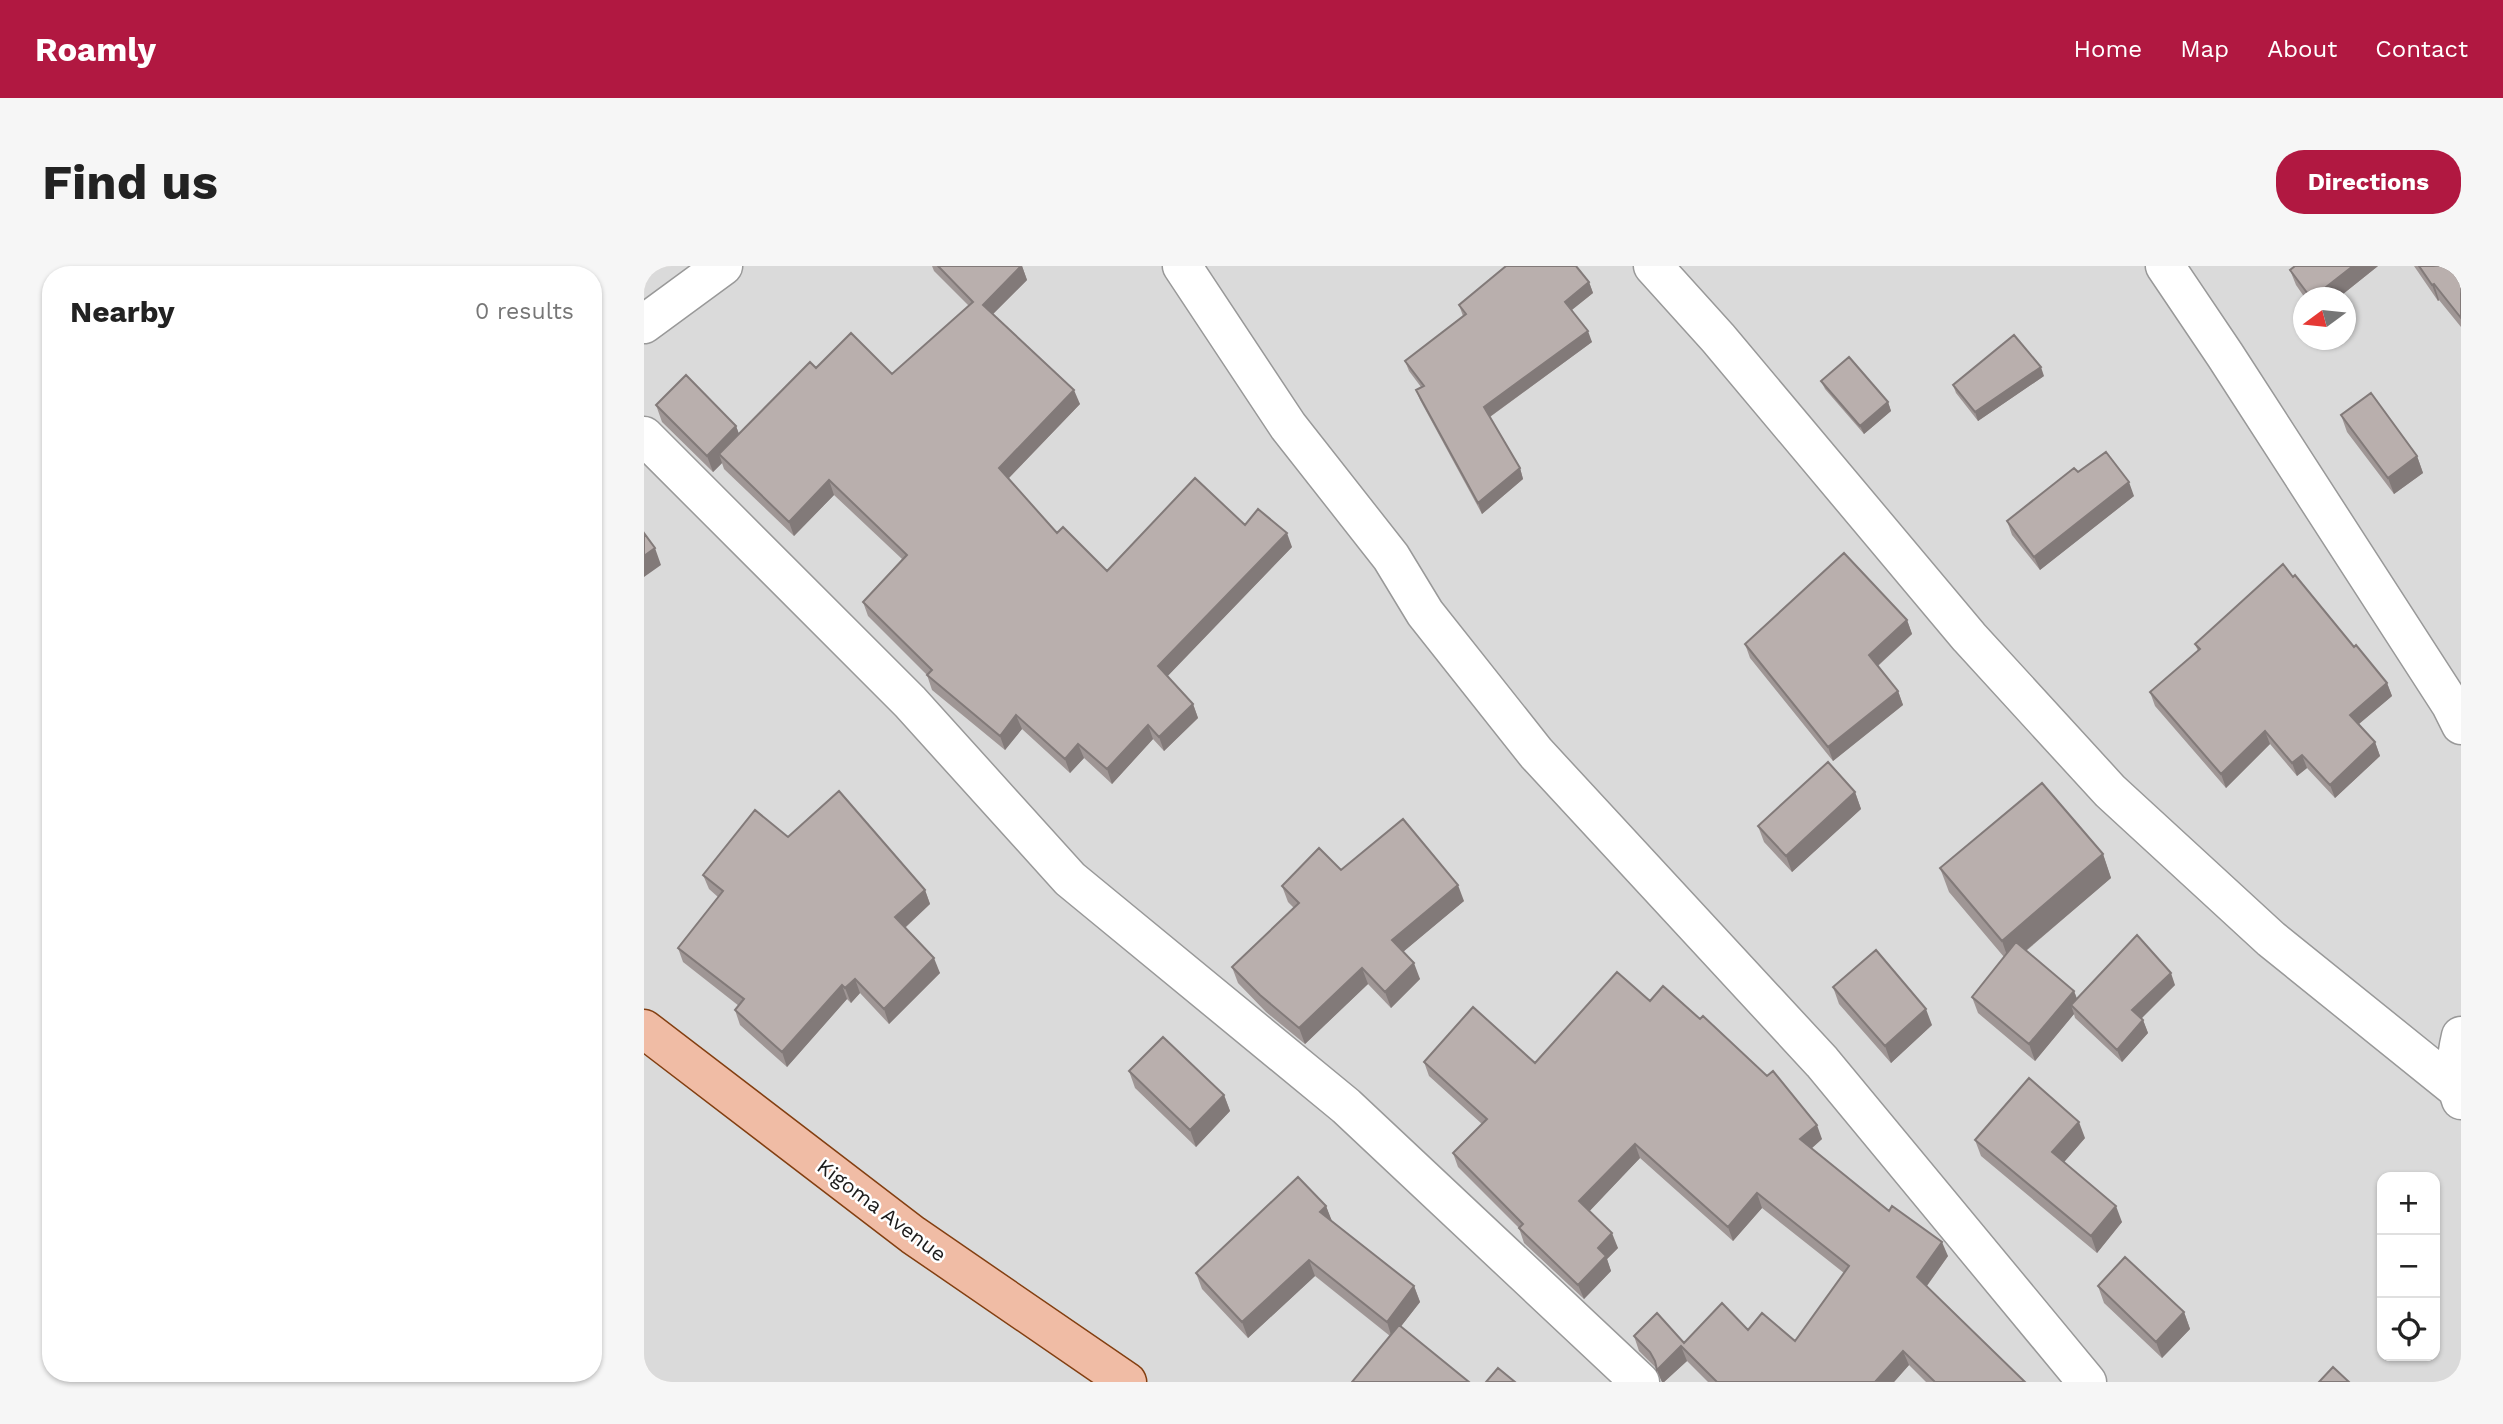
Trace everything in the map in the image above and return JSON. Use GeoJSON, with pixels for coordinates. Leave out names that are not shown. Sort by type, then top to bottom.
{"type":"FeatureCollection","features":[{"type":"Feature","properties":{"kind":"main road","name":"Kigoma Avenue"},"geometry":{"type":"LineString","coordinates":[[644,1028],[913,1235],[1127,1382]]}},
{"type":"Feature","properties":{"kind":"street"},"geometry":{"type":"LineString","coordinates":[[644,324],[723,266]]}},
{"type":"Feature","properties":{"kind":"street"},"geometry":{"type":"LineString","coordinates":[[1182,266],[1288,426],[1391,557],[1424,612],[1536,753],[1822,1062],[2087,1382]]}},
{"type":"Feature","properties":{"kind":"street"},"geometry":{"type":"LineString","coordinates":[[1653,266],[1727,348],[1969,637],[2110,791],[2271,939],[2459,1095]]}},
{"type":"Feature","properties":{"kind":"street"},"geometry":{"type":"LineString","coordinates":[[2165,266],[2461,724]]}},
{"type":"Feature","properties":{"kind":"street"},"geometry":{"type":"LineString","coordinates":[[644,436],[910,702],[1070,879],[1346,1107],[1640,1382]]}},
{"type":"Feature","properties":{"kind":"street"},"geometry":{"type":"LineString","coordinates":[[2459,1095],[2456,1058],[2461,1036]]}},
{"type":"Feature","properties":{"kind":"shaded area"},"geometry":{"type":"Polygon","coordinates":[[[644,266],[2461,266],[2461,1382],[644,1382],[644,266]]]}},
{"type":"Feature","properties":{"kind":"building"},"geometry":{"type":"Polygon","coordinates":[[[938,266],[1021,266],[983,305],[1074,390],[999,468],[1057,533],[1063,527],[1107,571],[1195,478],[1245,525],[1258,509],[1287,533],[1158,666],[1193,704],[1159,737],[1148,725],[1107,769],[1078,744],[1065,759],[1016,715],[1000,736],[927,675],[932,670],[863,602],[907,555],[829,480],[789,522],[719,454],[810,362],[816,368],[851,333],[892,374],[973,302],[938,266]]]}},
{"type":"Feature","properties":{"kind":"building"},"geometry":{"type":"Polygon","coordinates":[[[1506,266],[1576,266],[1589,282],[1565,302],[1588,331],[1484,407],[1520,468],[1478,503],[1416,390],[1424,386],[1405,361],[1466,314],[1459,305],[1506,266]]]}},
{"type":"Feature","properties":{"kind":"building"},"geometry":{"type":"Polygon","coordinates":[[[2295,266],[2353,266],[2326,287],[2303,287],[2290,270],[2295,266]]]}},
{"type":"Feature","properties":{"kind":"building"},"geometry":{"type":"Polygon","coordinates":[[[2419,266],[2461,266],[2461,318],[2434,284],[2432,285],[2419,266]]]}},
{"type":"Feature","properties":{"kind":"building"},"geometry":{"type":"Polygon","coordinates":[[[2014,335],[2041,367],[1975,412],[1953,385],[2014,335]]]}},
{"type":"Feature","properties":{"kind":"building"},"geometry":{"type":"Polygon","coordinates":[[[1849,357],[1888,402],[1860,426],[1821,381],[1849,357]]]}},
{"type":"Feature","properties":{"kind":"building"},"geometry":{"type":"Polygon","coordinates":[[[686,375],[736,426],[707,456],[656,405],[686,375]]]}},
{"type":"Feature","properties":{"kind":"building"},"geometry":{"type":"Polygon","coordinates":[[[2371,393],[2417,456],[2388,478],[2341,415],[2371,393]]]}},
{"type":"Feature","properties":{"kind":"building"},"geometry":{"type":"Polygon","coordinates":[[[2106,452],[2129,482],[2034,557],[2007,521],[2074,468],[2078,472],[2106,452]]]}},
{"type":"Feature","properties":{"kind":"building"},"geometry":{"type":"Polygon","coordinates":[[[644,533],[655,548],[644,556],[644,533]]]}},
{"type":"Feature","properties":{"kind":"building"},"geometry":{"type":"Polygon","coordinates":[[[1844,553],[1907,620],[1869,655],[1898,691],[1828,747],[1745,644],[1844,553]]]}},
{"type":"Feature","properties":{"kind":"building"},"geometry":{"type":"Polygon","coordinates":[[[2283,564],[2387,683],[2350,715],[2375,742],[2330,785],[2302,755],[2292,763],[2265,731],[2221,774],[2150,692],[2200,649],[2195,644],[2283,564]]]}},
{"type":"Feature","properties":{"kind":"building"},"geometry":{"type":"Polygon","coordinates":[[[1828,762],[1855,792],[1786,856],[1758,826],[1828,762]]]}},
{"type":"Feature","properties":{"kind":"building"},"geometry":{"type":"Polygon","coordinates":[[[2042,783],[2103,854],[2002,941],[1940,868],[2042,783]]]}},
{"type":"Feature","properties":{"kind":"building"},"geometry":{"type":"Polygon","coordinates":[[[839,791],[925,890],[895,917],[934,958],[884,1009],[855,979],[845,988],[842,985],[782,1052],[735,1010],[744,999],[678,948],[723,891],[703,875],[755,810],[788,837],[839,791]]]}},
{"type":"Feature","properties":{"kind":"building"},"geometry":{"type":"Polygon","coordinates":[[[1403,819],[1458,885],[1392,940],[1414,963],[1385,992],[1362,968],[1299,1028],[1232,967],[1299,903],[1282,886],[1319,848],[1341,870],[1403,819]]]}},
{"type":"Feature","properties":{"kind":"building"},"geometry":{"type":"Polygon","coordinates":[[[2137,935],[2171,973],[2132,1010],[2143,1020],[2117,1050],[2071,1005],[2137,935]]]}},
{"type":"Feature","properties":{"kind":"building"},"geometry":{"type":"Polygon","coordinates":[[[2016,942],[2074,991],[2029,1044],[1972,997],[2016,942]]]}},
{"type":"Feature","properties":{"kind":"building"},"geometry":{"type":"Polygon","coordinates":[[[1876,950],[1926,1009],[1885,1046],[1833,987],[1876,950]]]}},
{"type":"Feature","properties":{"kind":"building"},"geometry":{"type":"Polygon","coordinates":[[[1617,972],[1650,1001],[1663,986],[1700,1019],[1703,1016],[1767,1076],[1773,1071],[1817,1125],[1800,1139],[1889,1211],[1892,1206],[1942,1242],[1917,1277],[2025,1382],[1935,1382],[1903,1351],[1875,1382],[1717,1382],[1681,1346],[1657,1370],[1650,1352],[1634,1336],[1657,1313],[1684,1343],[1722,1303],[1748,1330],[1762,1313],[1795,1341],[1849,1266],[1757,1193],[1728,1227],[1635,1144],[1579,1201],[1612,1233],[1598,1248],[1606,1256],[1578,1285],[1519,1228],[1523,1224],[1453,1153],[1487,1119],[1424,1062],[1473,1007],[1535,1063],[1617,972]]]}},
{"type":"Feature","properties":{"kind":"building"},"geometry":{"type":"Polygon","coordinates":[[[1163,1037],[1224,1095],[1190,1130],[1129,1071],[1163,1037]]]}},
{"type":"Feature","properties":{"kind":"building"},"geometry":{"type":"Polygon","coordinates":[[[2029,1078],[2079,1122],[2052,1152],[2116,1206],[2091,1236],[1975,1140],[2029,1078]]]}},
{"type":"Feature","properties":{"kind":"building"},"geometry":{"type":"Polygon","coordinates":[[[1298,1177],[1326,1206],[1320,1212],[1414,1286],[1387,1322],[1309,1260],[1242,1322],[1196,1273],[1298,1177]]]}},
{"type":"Feature","properties":{"kind":"building"},"geometry":{"type":"Polygon","coordinates":[[[2125,1257],[2184,1312],[2156,1342],[2098,1286],[2125,1257]]]}},
{"type":"Feature","properties":{"kind":"building"},"geometry":{"type":"Polygon","coordinates":[[[1399,1325],[1469,1382],[1352,1382],[1399,1325]]]}},
{"type":"Feature","properties":{"kind":"building"},"geometry":{"type":"Polygon","coordinates":[[[2333,1367],[2349,1382],[2319,1382],[2333,1367]]]}},
{"type":"Feature","properties":{"kind":"building"},"geometry":{"type":"Polygon","coordinates":[[[1498,1368],[1515,1382],[1486,1382],[1498,1368]]]}}]}
